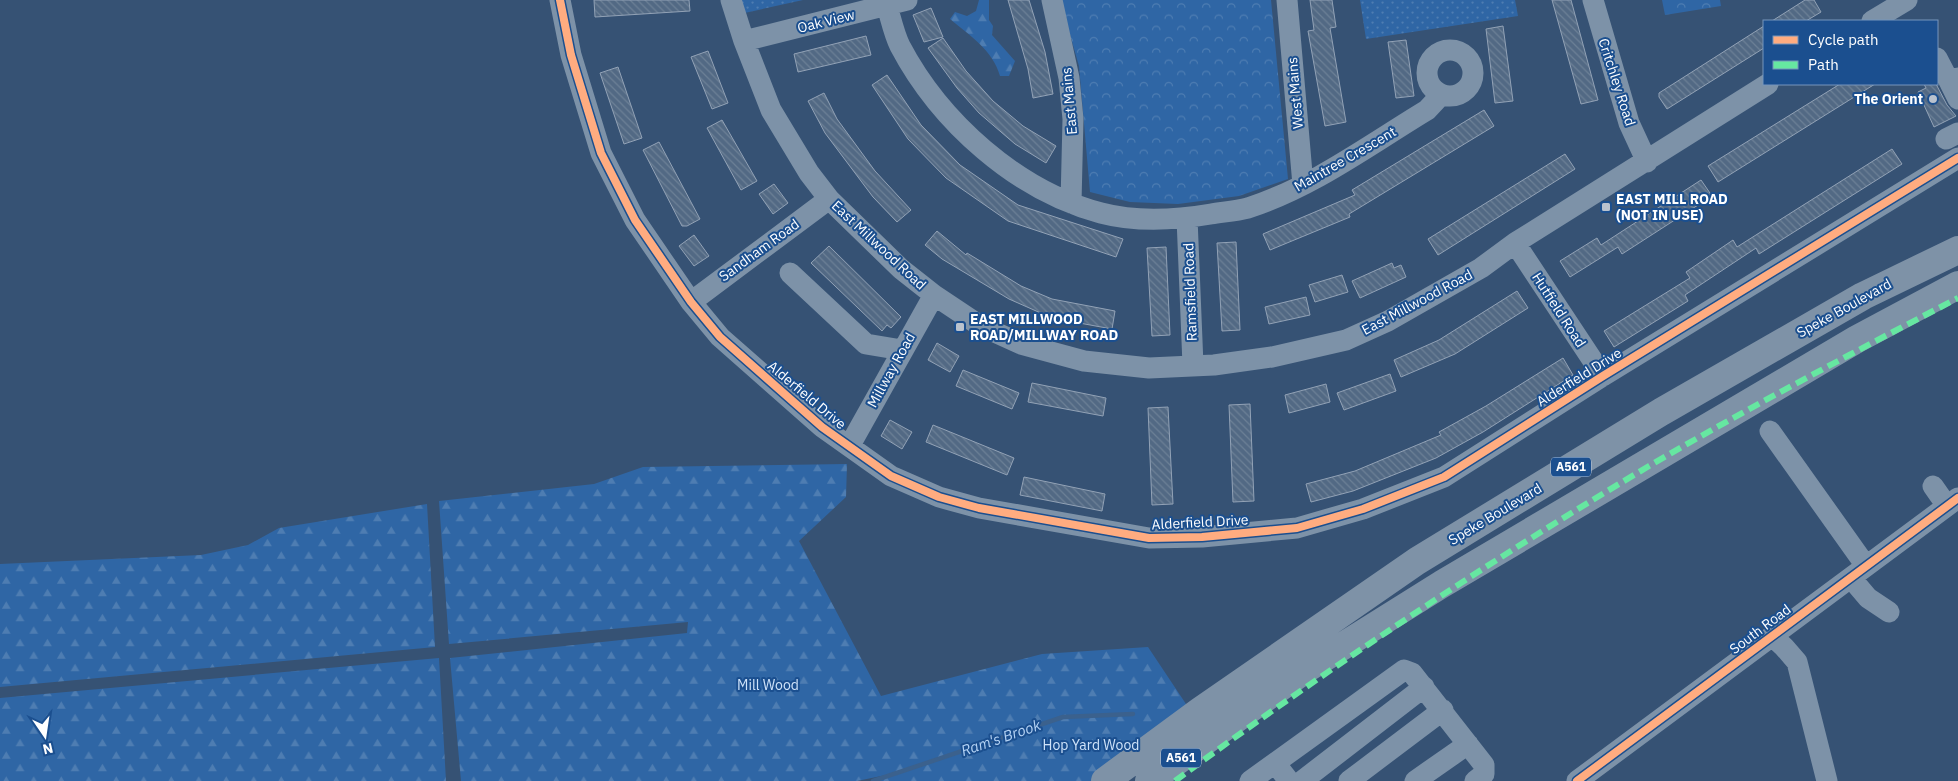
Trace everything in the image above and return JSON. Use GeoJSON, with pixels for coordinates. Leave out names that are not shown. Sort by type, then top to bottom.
{"type":"FeatureCollection","features":[{"type":"Feature","properties":{"kind":"highway","name":"Speke Boulevard"},"geometry":{"type":"LineString","coordinates":[[1105,781],[1200,711],[1417,561],[1661,412],[1862,296],[1958,250]]}},
{"type":"Feature","properties":{"kind":"highway","name":"A561"},"geometry":{"type":"LineString","coordinates":[[1149,781],[1303,672],[1442,584],[1856,340],[1958,284]]}},
{"type":"Feature","properties":{"kind":"street","name":"Alderfield Drive"},"geometry":{"type":"LineString","coordinates":[[560,0],[571,55],[601,153],[635,220],[691,302],[720,337],[822,427],[850,445],[891,476],[939,497],[979,508],[1149,538],[1202,537],[1297,528],[1363,509],[1444,477],[1603,376],[1958,158]]}},
{"type":"Feature","properties":{"kind":"street","name":"East Millwood Road"},"geometry":{"type":"LineString","coordinates":[[731,0],[770,110],[809,173],[829,199],[901,269],[934,295],[980,326],[1021,344],[1084,361],[1149,368],[1214,365],[1272,358],[1346,340],[1388,321],[1473,273],[1516,243],[1648,162],[1766,85]]}},
{"type":"Feature","properties":{"kind":"street","name":"East Mains"},"geometry":{"type":"LineString","coordinates":[[1052,0],[1069,78],[1073,119],[1071,203]]}},
{"type":"Feature","properties":{"kind":"street","name":"West Mains"},"geometry":{"type":"LineString","coordinates":[[1287,0],[1303,185]]}},
{"type":"Feature","properties":{"kind":"street","name":"Critchley Road"},"geometry":{"type":"LineString","coordinates":[[1593,0],[1629,123],[1648,162]]}},
{"type":"Feature","properties":{"kind":"street"},"geometry":{"type":"LineString","coordinates":[[1874,20],[1907,0]]}},
{"type":"Feature","properties":{"kind":"street","name":"Oak View"},"geometry":{"type":"LineString","coordinates":[[744,41],[897,3]]}},
{"type":"Feature","properties":{"kind":"street","name":"Maintree Crescent"},"geometry":{"type":"LineString","coordinates":[[897,3],[899,45],[942,110],[982,149],[1022,176],[1071,203],[1103,213],[1136,217],[1187,218],[1246,208],[1303,185],[1427,110],[1441,95]]}},
{"type":"Feature","properties":{"kind":"street"},"geometry":{"type":"LineString","coordinates":[[1938,60],[1955,87]]}},
{"type":"Feature","properties":{"kind":"street","name":"Sandham Road"},"geometry":{"type":"LineString","coordinates":[[691,302],[829,199]]}},
{"type":"Feature","properties":{"kind":"street","name":"Ramsfield Road"},"geometry":{"type":"LineString","coordinates":[[1187,218],[1193,365]]}},
{"type":"Feature","properties":{"kind":"street","name":"Hutfield Road"},"geometry":{"type":"LineString","coordinates":[[1516,243],[1603,376]]}},
{"type":"Feature","properties":{"kind":"street"},"geometry":{"type":"LineString","coordinates":[[790,273],[866,344],[902,350]]}},
{"type":"Feature","properties":{"kind":"street","name":"Millway Road"},"geometry":{"type":"LineString","coordinates":[[850,445],[934,295]]}},
{"type":"Feature","properties":{"kind":"street"},"geometry":{"type":"LineString","coordinates":[[1770,432],[1858,572],[1868,598],[1889,612]]}},
{"type":"Feature","properties":{"kind":"street"},"geometry":{"type":"LineString","coordinates":[[1933,486],[1952,502]]}},
{"type":"Feature","properties":{"kind":"street","name":"South Road"},"geometry":{"type":"LineString","coordinates":[[1577,781],[1952,502]]}},
{"type":"Feature","properties":{"kind":"street"},"geometry":{"type":"LineString","coordinates":[[1772,636],[1784,646],[1797,662],[1827,781]]}},
{"type":"Feature","properties":{"kind":"street"},"geometry":{"type":"LineString","coordinates":[[1250,781],[1396,674],[1408,671],[1424,686],[1486,769],[1481,777],[1475,781]]}},
{"type":"Feature","properties":{"kind":"street"},"geometry":{"type":"LineString","coordinates":[[1302,781],[1424,686]]}},
{"type":"Feature","properties":{"kind":"street"},"geometry":{"type":"LineString","coordinates":[[1350,781],[1443,710]]}},
{"type":"Feature","properties":{"kind":"street"},"geometry":{"type":"LineString","coordinates":[[1415,781],[1468,744]]}},
{"type":"Feature","properties":{"kind":"street"},"geometry":{"type":"LineString","coordinates":[[1275,763],[1289,781]]}},
{"type":"Feature","properties":{"kind":"green space"},"geometry":{"type":"Polygon","coordinates":[[[738,0],[803,0],[740,14],[738,0]]]}},
{"type":"Feature","properties":{"kind":"green space"},"geometry":{"type":"Polygon","coordinates":[[[979,0],[989,0],[989,20],[993,26],[992,35],[1015,61],[1009,76],[1000,76],[992,58],[986,51],[950,19],[955,12],[967,16],[976,11],[979,0]]]}},
{"type":"Feature","properties":{"kind":"green space"},"geometry":{"type":"Polygon","coordinates":[[[1060,0],[1271,0],[1288,179],[1239,196],[1178,204],[1130,202],[1090,192],[1079,66],[1060,0]]]}},
{"type":"Feature","properties":{"kind":"green space"},"geometry":{"type":"Polygon","coordinates":[[[1360,0],[1515,0],[1518,16],[1366,39],[1360,0]]]}},
{"type":"Feature","properties":{"kind":"green space"},"geometry":{"type":"Polygon","coordinates":[[[1662,0],[1720,0],[1721,6],[1665,15],[1662,0]]]}},
{"type":"Feature","properties":{"kind":"green space","name":"Mill Wood"},"geometry":{"type":"Polygon","coordinates":[[[847,464],[846,497],[799,541],[881,696],[1042,654],[1148,647],[1188,707],[1105,781],[873,781],[891,774],[857,781],[461,781],[450,658],[687,633],[688,622],[449,644],[439,501],[594,484],[643,467],[847,464]]]}},
{"type":"Feature","properties":{"kind":"green space"},"geometry":{"type":"Polygon","coordinates":[[[427,504],[435,647],[0,687],[0,564],[201,555],[248,545],[279,528],[427,504]]]}},
{"type":"Feature","properties":{"kind":"green space"},"geometry":{"type":"Polygon","coordinates":[[[439,658],[446,781],[0,781],[0,698],[439,658]]]}},
{"type":"Feature","properties":{"kind":"building"},"geometry":{"type":"Polygon","coordinates":[[[594,0],[689,0],[690,11],[595,17],[594,0]]]}},
{"type":"Feature","properties":{"kind":"building"},"geometry":{"type":"Polygon","coordinates":[[[1008,0],[1029,0],[1045,52],[1053,94],[1033,98],[1028,69],[1008,0]]]}},
{"type":"Feature","properties":{"kind":"building"},"geometry":{"type":"Polygon","coordinates":[[[1310,0],[1332,0],[1336,27],[1330,28],[1346,122],[1325,126],[1308,31],[1314,30],[1310,0]]]}},
{"type":"Feature","properties":{"kind":"building"},"geometry":{"type":"Polygon","coordinates":[[[1552,0],[1571,0],[1598,100],[1581,104],[1552,0]]]}},
{"type":"Feature","properties":{"kind":"building"},"geometry":{"type":"Polygon","coordinates":[[[1805,0],[1814,0],[1821,12],[1808,20],[1774,20],[1805,0]]]}},
{"type":"Feature","properties":{"kind":"building"},"geometry":{"type":"Polygon","coordinates":[[[931,8],[943,37],[924,42],[913,15],[931,8]]]}},
{"type":"Feature","properties":{"kind":"building"},"geometry":{"type":"Polygon","coordinates":[[[1503,26],[1513,101],[1495,103],[1486,29],[1503,26]]]}},
{"type":"Feature","properties":{"kind":"building"},"geometry":{"type":"Polygon","coordinates":[[[1763,27],[1763,49],[1667,109],[1659,97],[1659,93],[1763,27]]]}},
{"type":"Feature","properties":{"kind":"building"},"geometry":{"type":"Polygon","coordinates":[[[866,36],[871,55],[798,72],[794,54],[866,36]]]}},
{"type":"Feature","properties":{"kind":"building"},"geometry":{"type":"Polygon","coordinates":[[[943,38],[966,71],[993,101],[1023,126],[1056,146],[1046,163],[1015,144],[979,113],[957,88],[928,48],[943,38]]]}},
{"type":"Feature","properties":{"kind":"building"},"geometry":{"type":"Polygon","coordinates":[[[1406,40],[1414,96],[1396,98],[1388,42],[1406,40]]]}},
{"type":"Feature","properties":{"kind":"building"},"geometry":{"type":"Polygon","coordinates":[[[708,51],[728,103],[712,109],[691,57],[708,51]]]}},
{"type":"Feature","properties":{"kind":"building"},"geometry":{"type":"Polygon","coordinates":[[[618,67],[642,138],[624,144],[600,73],[618,67]]]}},
{"type":"Feature","properties":{"kind":"building"},"geometry":{"type":"Polygon","coordinates":[[[887,75],[921,125],[960,165],[1018,205],[1123,239],[1116,257],[1008,221],[946,178],[908,139],[872,85],[887,75]]]}},
{"type":"Feature","properties":{"kind":"building"},"geometry":{"type":"Polygon","coordinates":[[[1838,85],[1873,85],[1718,182],[1708,166],[1838,85]]]}},
{"type":"Feature","properties":{"kind":"building"},"geometry":{"type":"Polygon","coordinates":[[[1924,85],[1937,85],[1947,105],[1956,116],[1934,127],[1918,92],[1926,88],[1924,85]]]}},
{"type":"Feature","properties":{"kind":"building"},"geometry":{"type":"Polygon","coordinates":[[[824,93],[837,119],[875,171],[911,210],[897,222],[873,197],[825,133],[808,101],[824,93]]]}},
{"type":"Feature","properties":{"kind":"building"},"geometry":{"type":"Polygon","coordinates":[[[1484,110],[1494,126],[1349,214],[1350,217],[1270,250],[1263,234],[1355,195],[1352,190],[1484,110]]]}},
{"type":"Feature","properties":{"kind":"building"},"geometry":{"type":"Polygon","coordinates":[[[722,120],[757,181],[741,190],[707,128],[722,120]]]}},
{"type":"Feature","properties":{"kind":"building"},"geometry":{"type":"Polygon","coordinates":[[[659,142],[700,219],[687,226],[682,226],[643,150],[659,142]]]}},
{"type":"Feature","properties":{"kind":"building"},"geometry":{"type":"Polygon","coordinates":[[[1892,149],[1902,164],[1759,254],[1756,248],[1685,295],[1688,301],[1614,347],[1604,331],[1690,278],[1686,272],[1733,240],[1737,247],[1892,149]]]}},
{"type":"Feature","properties":{"kind":"building"},"geometry":{"type":"Polygon","coordinates":[[[1565,154],[1575,169],[1438,255],[1428,239],[1565,154]]]}},
{"type":"Feature","properties":{"kind":"building"},"geometry":{"type":"Polygon","coordinates":[[[1701,180],[1712,196],[1622,254],[1618,247],[1570,277],[1560,261],[1597,238],[1601,245],[1701,180]]]}},
{"type":"Feature","properties":{"kind":"building"},"geometry":{"type":"Polygon","coordinates":[[[774,184],[788,203],[773,214],[759,194],[774,184]]]}},
{"type":"Feature","properties":{"kind":"building"},"geometry":{"type":"Polygon","coordinates":[[[937,231],[966,255],[967,253],[1021,286],[1052,299],[1115,311],[1112,329],[1052,318],[1009,299],[942,259],[925,245],[937,231]]]}},
{"type":"Feature","properties":{"kind":"building"},"geometry":{"type":"Polygon","coordinates":[[[694,235],[709,256],[694,266],[679,246],[694,235]]]}},
{"type":"Feature","properties":{"kind":"building"},"geometry":{"type":"Polygon","coordinates":[[[1236,242],[1240,330],[1222,331],[1217,243],[1236,242]]]}},
{"type":"Feature","properties":{"kind":"building"},"geometry":{"type":"Polygon","coordinates":[[[829,246],[901,317],[891,328],[887,325],[882,331],[811,263],[829,246]]]}},
{"type":"Feature","properties":{"kind":"building"},"geometry":{"type":"Polygon","coordinates":[[[1166,247],[1170,335],[1152,336],[1147,248],[1166,247]]]}},
{"type":"Feature","properties":{"kind":"building"},"geometry":{"type":"Polygon","coordinates":[[[1392,263],[1394,268],[1401,265],[1406,277],[1360,298],[1352,281],[1392,263]]]}},
{"type":"Feature","properties":{"kind":"building"},"geometry":{"type":"Polygon","coordinates":[[[1342,275],[1348,292],[1315,302],[1309,285],[1342,275]]]}},
{"type":"Feature","properties":{"kind":"building"},"geometry":{"type":"Polygon","coordinates":[[[1517,291],[1528,308],[1455,354],[1401,377],[1394,360],[1439,340],[1517,291]]]}},
{"type":"Feature","properties":{"kind":"building"},"geometry":{"type":"Polygon","coordinates":[[[1306,297],[1310,315],[1269,324],[1265,307],[1306,297]]]}},
{"type":"Feature","properties":{"kind":"building"},"geometry":{"type":"Polygon","coordinates":[[[937,343],[959,356],[950,372],[928,360],[937,343]]]}},
{"type":"Feature","properties":{"kind":"building"},"geometry":{"type":"Polygon","coordinates":[[[1563,358],[1573,375],[1483,432],[1436,458],[1353,491],[1311,502],[1306,484],[1355,471],[1441,435],[1439,432],[1486,406],[1563,358]]]}},
{"type":"Feature","properties":{"kind":"building"},"geometry":{"type":"Polygon","coordinates":[[[963,370],[1019,393],[1012,409],[956,386],[963,370]]]}},
{"type":"Feature","properties":{"kind":"building"},"geometry":{"type":"Polygon","coordinates":[[[1390,374],[1396,391],[1344,410],[1337,393],[1390,374]]]}},
{"type":"Feature","properties":{"kind":"building"},"geometry":{"type":"Polygon","coordinates":[[[1032,383],[1106,398],[1103,416],[1028,402],[1032,383]]]}},
{"type":"Feature","properties":{"kind":"building"},"geometry":{"type":"Polygon","coordinates":[[[1326,384],[1330,402],[1289,413],[1285,395],[1326,384]]]}},
{"type":"Feature","properties":{"kind":"building"},"geometry":{"type":"Polygon","coordinates":[[[1250,404],[1254,501],[1233,502],[1229,405],[1250,404]]]}},
{"type":"Feature","properties":{"kind":"building"},"geometry":{"type":"Polygon","coordinates":[[[1168,407],[1173,504],[1152,505],[1148,408],[1168,407]]]}},
{"type":"Feature","properties":{"kind":"building"},"geometry":{"type":"Polygon","coordinates":[[[890,420],[912,432],[902,449],[881,436],[890,420]]]}},
{"type":"Feature","properties":{"kind":"building"},"geometry":{"type":"Polygon","coordinates":[[[933,425],[1014,458],[1007,475],[926,442],[933,425]]]}},
{"type":"Feature","properties":{"kind":"building"},"geometry":{"type":"Polygon","coordinates":[[[1024,477],[1105,494],[1102,511],[1020,495],[1024,477]]]}},
{"type":"Feature","properties":{"kind":"waterway","name":"Ram's Brook"},"geometry":{"type":"LineString","coordinates":[[873,781],[1063,717],[1133,714]]}},
{"type":"Feature","properties":{"kind":"marked path"},"geometry":{"type":"LineString","coordinates":[[1175,781],[1290,698],[1528,540],[1687,444],[1841,359],[1958,298]]}},
{"type":"Feature","properties":{"kind":"cycle path"},"geometry":{"type":"LineString","coordinates":[[560,0],[571,55],[601,153],[635,220],[691,302],[720,337],[822,427],[891,476],[939,497],[979,508],[1149,538],[1202,537],[1297,528],[1363,509],[1444,477],[1603,376],[1958,158]]}},
{"type":"Feature","properties":{"kind":"cycle path"},"geometry":{"type":"LineString","coordinates":[[1577,781],[1958,498]]}},
{"type":"Feature","properties":{"kind":"place","name":"The Orient"},"geometry":{"type":"Point","coordinates":[1933,99]}},
{"type":"Feature","properties":{"kind":"place","name":"EAST MILL ROAD (NOT IN USE)"},"geometry":{"type":"Point","coordinates":[1606,207]}},
{"type":"Feature","properties":{"kind":"place","name":"EAST MILLWOOD ROAD/MILLWAY ROAD"},"geometry":{"type":"Point","coordinates":[960,327]}},
{"type":"Feature","properties":{"kind":"park label","name":"Hop Yard Wood"},"geometry":{"type":"Point","coordinates":[1091,745]}}]}
